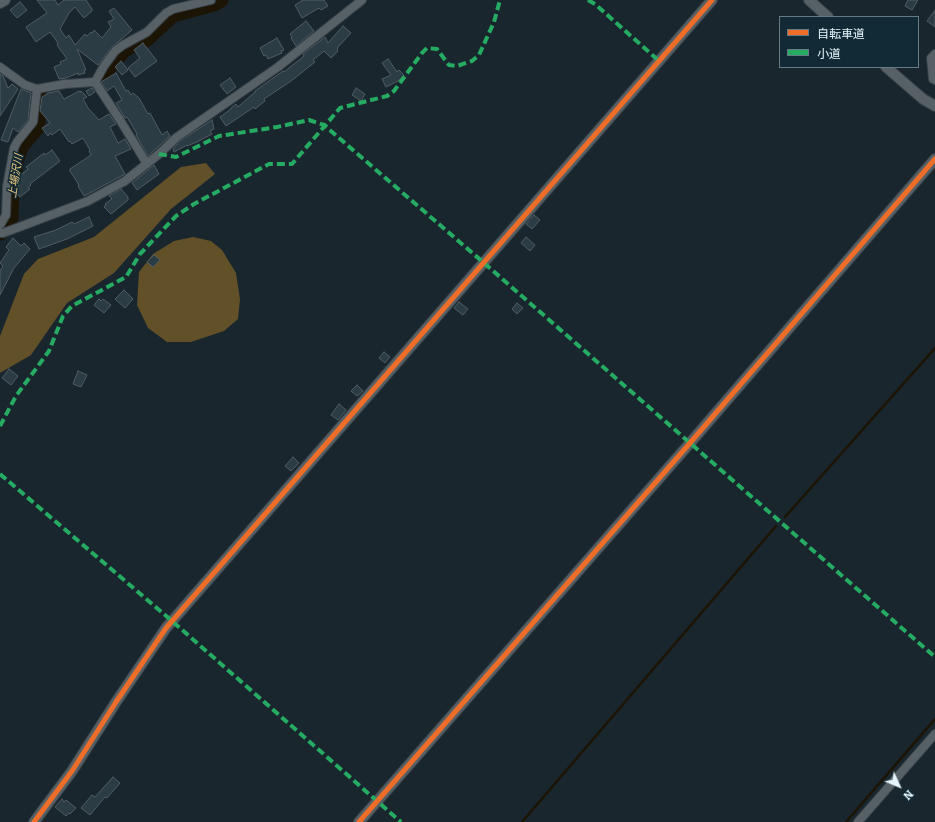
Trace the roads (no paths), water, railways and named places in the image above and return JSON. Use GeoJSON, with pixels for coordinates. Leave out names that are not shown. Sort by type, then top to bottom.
{"type":"FeatureCollection","features":[{"type":"Feature","properties":{"kind":"street"},"geometry":{"type":"LineString","coordinates":[[0,3],[5,0]]}},
{"type":"Feature","properties":{"kind":"street"},"geometry":{"type":"LineString","coordinates":[[95,82],[115,51],[147,32],[166,13],[173,9],[211,0]]}},
{"type":"Feature","properties":{"kind":"street"},"geometry":{"type":"LineString","coordinates":[[0,233],[88,201],[125,181],[147,164],[177,137],[278,67],[362,0]]}},
{"type":"Feature","properties":{"kind":"street"},"geometry":{"type":"LineString","coordinates":[[34,822],[72,771],[166,628],[712,0]]}},
{"type":"Feature","properties":{"kind":"street"},"geometry":{"type":"LineString","coordinates":[[809,0],[827,16]]}},
{"type":"Feature","properties":{"kind":"street"},"geometry":{"type":"LineString","coordinates":[[935,54],[931,58],[933,79],[935,80]]}},
{"type":"Feature","properties":{"kind":"street"},"geometry":{"type":"LineString","coordinates":[[0,67],[25,85],[37,89],[65,84],[95,82]]}},
{"type":"Feature","properties":{"kind":"street"},"geometry":{"type":"LineString","coordinates":[[887,68],[923,99],[935,106]]}},
{"type":"Feature","properties":{"kind":"street"},"geometry":{"type":"LineString","coordinates":[[95,82],[147,164]]}},
{"type":"Feature","properties":{"kind":"street"},"geometry":{"type":"LineString","coordinates":[[0,225],[6,215],[6,186],[14,148],[33,122],[37,89]]}},
{"type":"Feature","properties":{"kind":"street"},"geometry":{"type":"LineString","coordinates":[[359,822],[690,443],[935,159]]}},
{"type":"Feature","properties":{"kind":"street"},"geometry":{"type":"LineString","coordinates":[[858,822],[935,734]]}},
{"type":"Feature","properties":{"kind":"waterway","name":"上場沢川"},"geometry":{"type":"LineString","coordinates":[[100,78],[124,50],[147,39],[173,15],[214,4],[221,0]]}},
{"type":"Feature","properties":{"kind":"waterway","name":"上場沢川"},"geometry":{"type":"LineString","coordinates":[[0,233],[11,218],[12,187],[17,159],[21,147],[37,128],[41,98]]}},
{"type":"Feature","properties":{"kind":"waterway"},"geometry":{"type":"LineString","coordinates":[[785,517],[935,348]]}},
{"type":"Feature","properties":{"kind":"waterway"},"geometry":{"type":"LineString","coordinates":[[522,822],[776,526]]}},
{"type":"Feature","properties":{"kind":"waterway"},"geometry":{"type":"LineString","coordinates":[[846,822],[935,719]]}}]}
